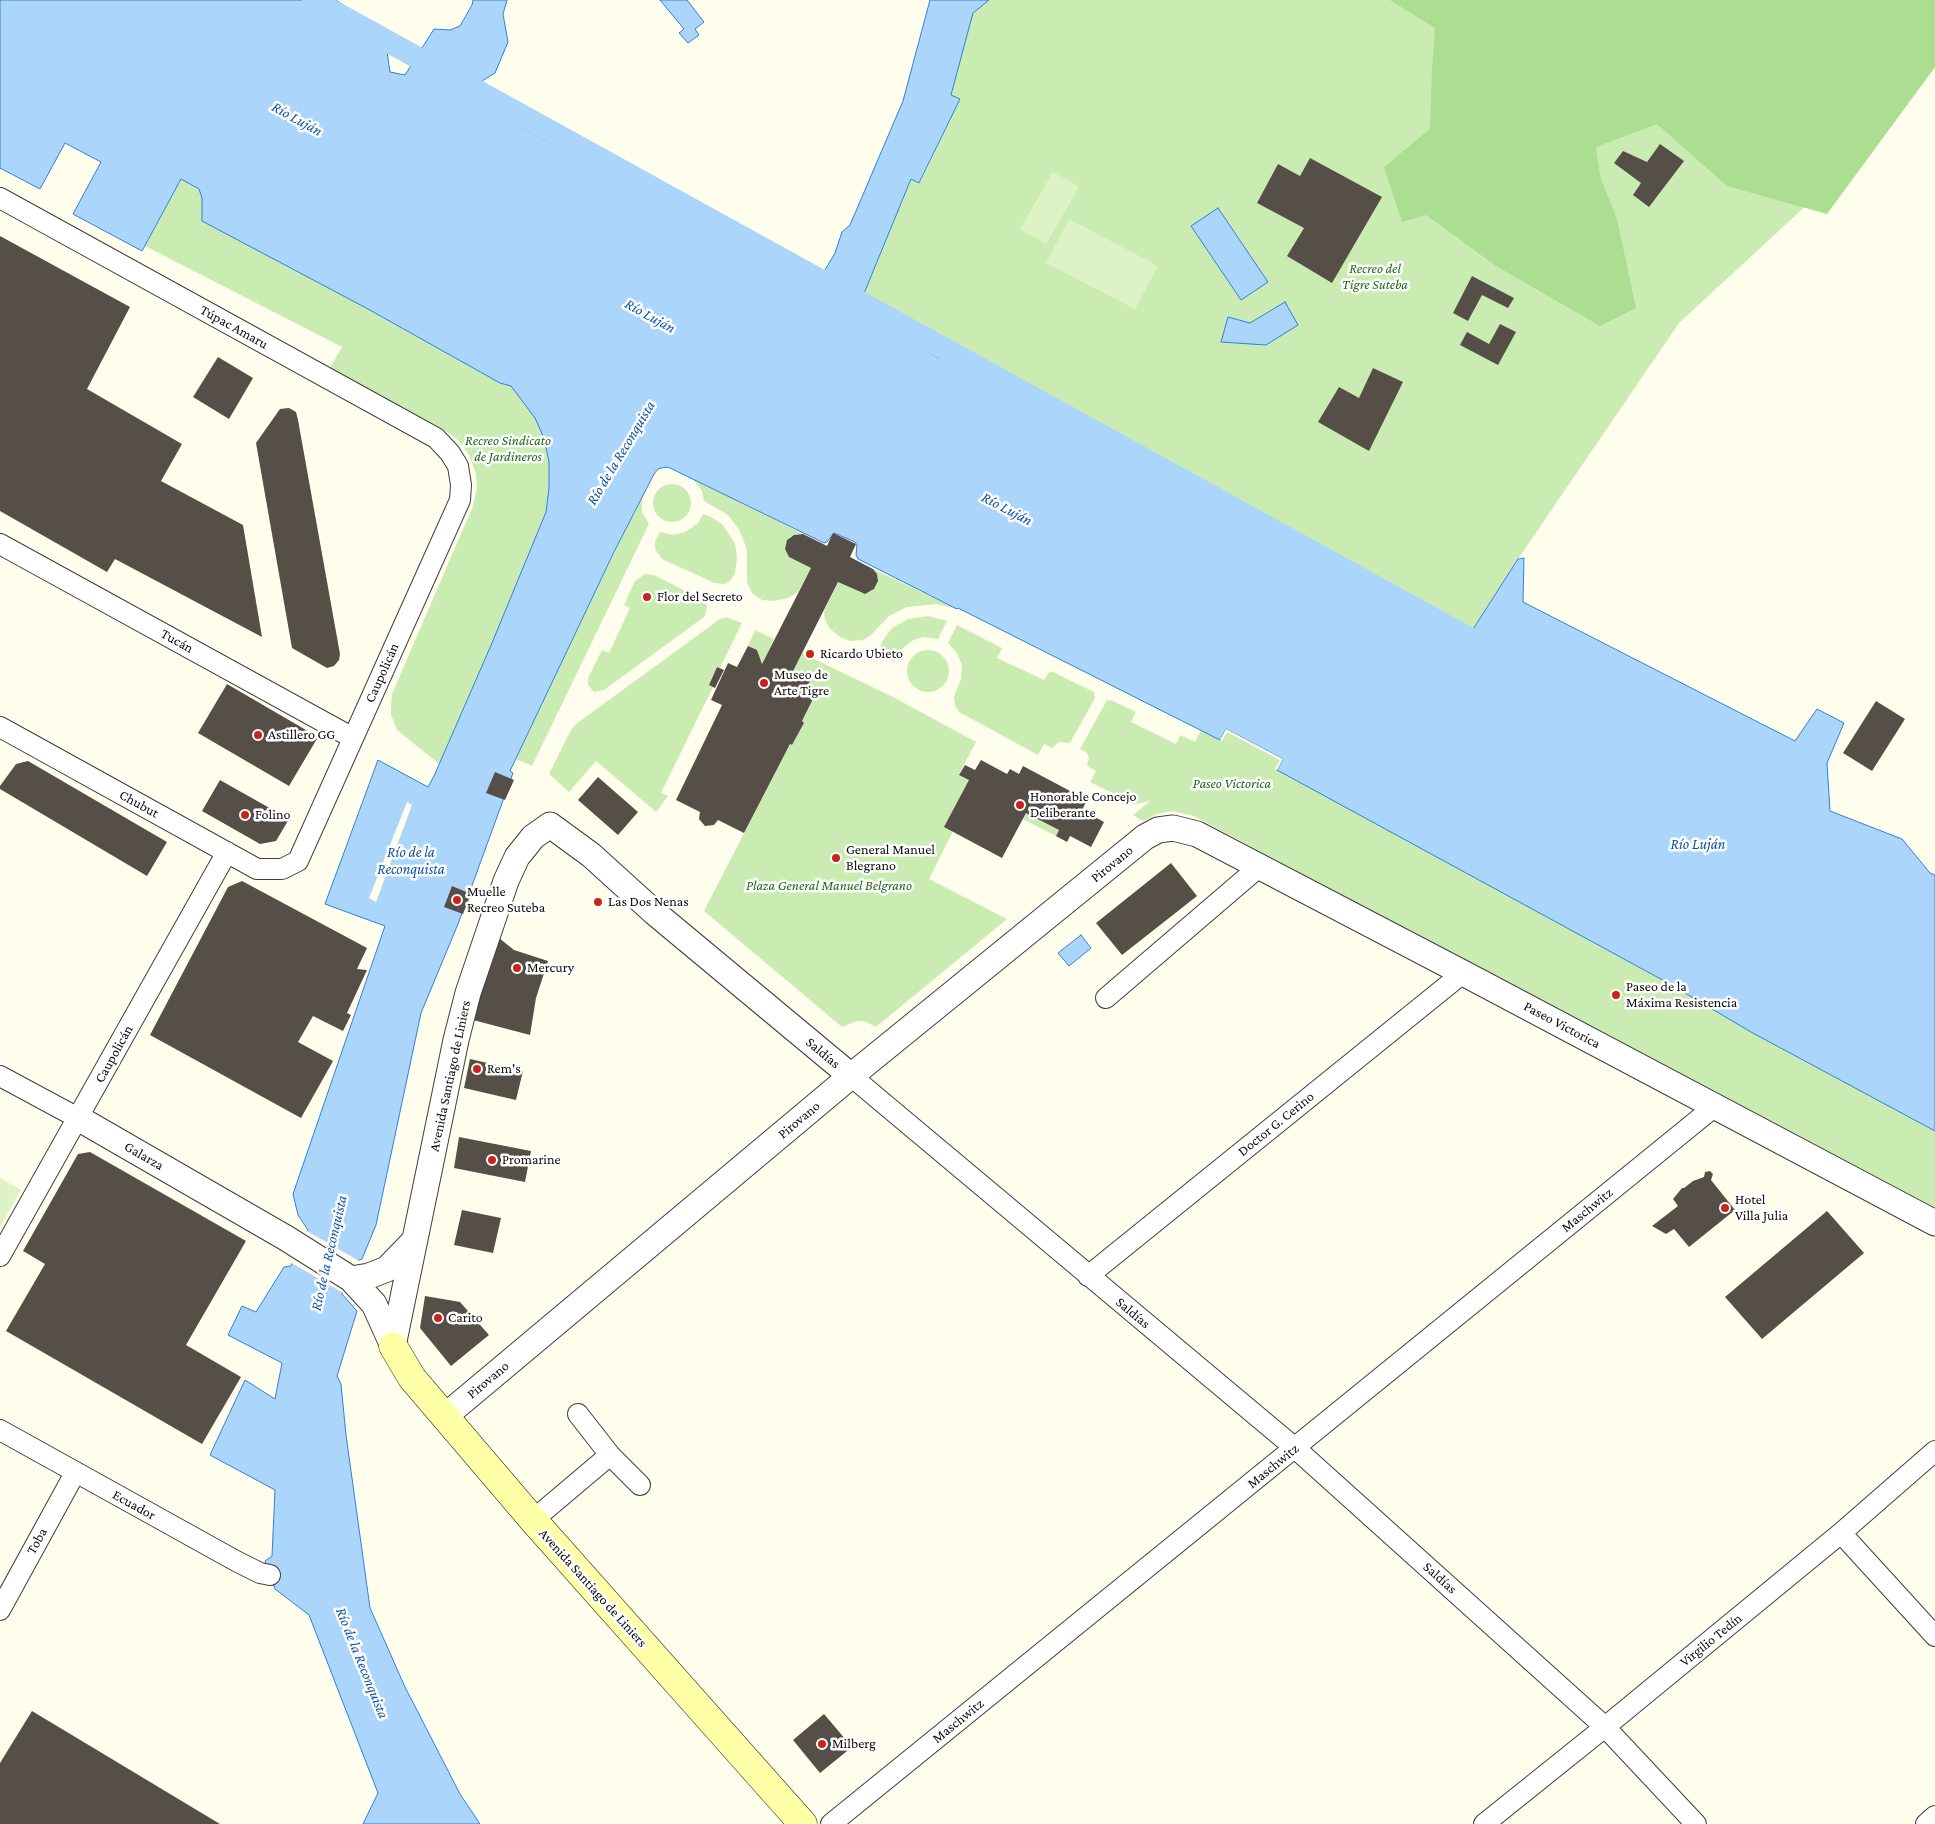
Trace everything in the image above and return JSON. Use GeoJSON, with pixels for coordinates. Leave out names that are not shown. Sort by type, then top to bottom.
{"type":"FeatureCollection","features":[{"type":"Feature","properties":{"kind":"main road","name":"Avenida Santiago de Liniers"},"geometry":{"type":"LineString","coordinates":[[394,1346],[412,1378],[444,1417],[803,1824]]}},
{"type":"Feature","properties":{"kind":"street","name":"Túpac Amaru"},"geometry":{"type":"LineString","coordinates":[[0,198],[436,438],[450,453],[458,466]]}},
{"type":"Feature","properties":{"kind":"street","name":"Caupolicán"},"geometry":{"type":"LineString","coordinates":[[282,869],[298,861],[460,500],[461,485],[458,466]]}},
{"type":"Feature","properties":{"kind":"street","name":"Tucán"},"geometry":{"type":"LineString","coordinates":[[0,544],[353,738]]}},
{"type":"Feature","properties":{"kind":"street","name":"Chubut"},"geometry":{"type":"LineString","coordinates":[[0,727],[257,868],[282,869]]}},
{"type":"Feature","properties":{"kind":"street","name":"Saldías"},"geometry":{"type":"LineString","coordinates":[[550,825],[591,855],[655,913],[1295,1448],[1605,1727],[1696,1824]]}},
{"type":"Feature","properties":{"kind":"street","name":"Avenida Santiago de Liniers"},"geometry":{"type":"LineString","coordinates":[[394,1346],[456,1040],[468,993],[506,880],[517,857],[533,837],[550,825]]}},
{"type":"Feature","properties":{"kind":"street","name":"Paseo Victorica"},"geometry":{"type":"LineString","coordinates":[[1158,830],[1173,828],[1197,834],[1463,972],[1935,1223]]}},
{"type":"Feature","properties":{"kind":"street","name":"Pirovano"},"geometry":{"type":"LineString","coordinates":[[444,1417],[851,1076],[1146,837],[1158,830]]}},
{"type":"Feature","properties":{"kind":"street","name":"Caupolicán"},"geometry":{"type":"LineString","coordinates":[[0,1256],[227,852]]}},
{"type":"Feature","properties":{"kind":"street"},"geometry":{"type":"LineString","coordinates":[[1106,998],[1259,867]]}},
{"type":"Feature","properties":{"kind":"street","name":"Doctor G. Cerino"},"geometry":{"type":"LineString","coordinates":[[1088,1276],[1463,972]]}},
{"type":"Feature","properties":{"kind":"street","name":"Galarza"},"geometry":{"type":"LineString","coordinates":[[0,1076],[78,1118],[286,1238],[351,1280]]}},
{"type":"Feature","properties":{"kind":"street","name":"Maschwitz"},"geometry":{"type":"LineString","coordinates":[[831,1824],[1714,1107]]}},
{"type":"Feature","properties":{"kind":"street"},"geometry":{"type":"LineString","coordinates":[[351,1280],[369,1276],[387,1268],[415,1240]]}},
{"type":"Feature","properties":{"kind":"street","name":"Avenida Santiago de Liniers"},"geometry":{"type":"LineString","coordinates":[[351,1280],[374,1304],[394,1346]]}},
{"type":"Feature","properties":{"kind":"street"},"geometry":{"type":"LineString","coordinates":[[578,1414],[610,1455],[640,1485]]}},
{"type":"Feature","properties":{"kind":"street","name":"Ecuador"},"geometry":{"type":"LineString","coordinates":[[0,1430],[252,1569],[270,1575]]}},
{"type":"Feature","properties":{"kind":"street","name":"Virgilio Tedín"},"geometry":{"type":"LineString","coordinates":[[1484,1824],[1841,1533],[1935,1451]]}},
{"type":"Feature","properties":{"kind":"street"},"geometry":{"type":"LineString","coordinates":[[533,1520],[610,1455]]}},
{"type":"Feature","properties":{"kind":"street","name":"Toba"},"geometry":{"type":"LineString","coordinates":[[0,1610],[75,1473]]}},
{"type":"Feature","properties":{"kind":"street"},"geometry":{"type":"LineString","coordinates":[[1841,1533],[1935,1636]]}},
{"type":"Feature","properties":{"kind":"street"},"geometry":{"type":"LineString","coordinates":[[1926,1824],[1935,1816]]}},
{"type":"Feature","properties":{"kind":"green space","name":"Recreo del Tigre Suteba"},"geometry":{"type":"Polygon","coordinates":[[[989,0],[1920,0],[1823,190],[1679,323],[1518,559],[1468,637],[1457,635],[1306,549],[1287,549],[1172,477],[990,378],[937,357],[858,308],[911,179],[920,183],[960,99],[950,95],[973,13],[989,0]]]}},
{"type":"Feature","properties":{"kind":"green space"},"geometry":{"type":"Polygon","coordinates":[[[1390,0],[1935,0],[1935,67],[1827,214],[1727,186],[1657,124],[1596,147],[1600,176],[1617,219],[1636,308],[1600,326],[1496,266],[1426,215],[1402,222],[1384,167],[1430,129],[1435,28],[1390,0]]]}},
{"type":"Feature","properties":{"kind":"green space"},"geometry":{"type":"Polygon","coordinates":[[[1053,172],[1079,187],[1046,244],[1020,229],[1053,172]]]}},
{"type":"Feature","properties":{"kind":"green space","name":"Recreo Sindicato de Jardineros"},"geometry":{"type":"Polygon","coordinates":[[[181,179],[199,188],[203,207],[368,309],[500,383],[511,386],[536,418],[544,437],[549,462],[549,489],[546,512],[439,764],[397,730],[391,715],[392,694],[473,506],[477,488],[476,474],[469,455],[458,440],[440,427],[330,368],[342,347],[145,246],[181,179]]]}},
{"type":"Feature","properties":{"kind":"green space"},"geometry":{"type":"Polygon","coordinates":[[[1069,219],[1158,266],[1135,309],[1046,263],[1069,219]]]}},
{"type":"Feature","properties":{"kind":"green space"},"geometry":{"type":"Polygon","coordinates":[[[693,479],[803,534],[790,537],[785,549],[789,557],[811,568],[798,592],[788,598],[774,601],[762,600],[752,593],[747,582],[747,550],[740,531],[728,515],[704,501],[702,491],[693,479]]]}},
{"type":"Feature","properties":{"kind":"green space"},"geometry":{"type":"Polygon","coordinates":[[[672,484],[685,490],[691,503],[685,516],[672,522],[659,516],[653,503],[659,490],[672,484]]]}},
{"type":"Feature","properties":{"kind":"green space"},"geometry":{"type":"Polygon","coordinates":[[[642,497],[642,512],[649,524],[532,766],[516,759],[596,590],[642,497]]]}},
{"type":"Feature","properties":{"kind":"green space"},"geometry":{"type":"Polygon","coordinates":[[[703,514],[722,524],[735,543],[737,557],[735,573],[730,581],[724,584],[714,583],[662,559],[655,549],[655,542],[660,532],[673,535],[685,532],[698,523],[703,514]]]}},
{"type":"Feature","properties":{"kind":"green space"},"geometry":{"type":"Polygon","coordinates":[[[873,569],[957,609],[937,604],[907,607],[889,616],[870,636],[863,640],[851,641],[842,638],[830,629],[825,620],[824,611],[838,582],[861,593],[872,591],[878,578],[873,569]]]}},
{"type":"Feature","properties":{"kind":"green space"},"geometry":{"type":"Polygon","coordinates":[[[645,574],[654,575],[703,600],[707,606],[706,613],[704,617],[604,690],[594,692],[588,685],[588,678],[602,650],[609,653],[630,608],[624,605],[635,581],[645,574]]]}},
{"type":"Feature","properties":{"kind":"green space"},"geometry":{"type":"Polygon","coordinates":[[[928,616],[947,621],[938,639],[924,637],[913,640],[901,650],[895,662],[881,653],[881,643],[891,629],[908,619],[928,616]]]}},
{"type":"Feature","properties":{"kind":"green space"},"geometry":{"type":"Polygon","coordinates":[[[726,617],[742,623],[720,668],[717,667],[709,684],[713,687],[661,793],[668,796],[656,812],[596,761],[569,792],[549,774],[571,730],[576,724],[720,619],[726,617]]]}},
{"type":"Feature","properties":{"kind":"green space"},"geometry":{"type":"Polygon","coordinates":[[[957,625],[1002,648],[997,658],[1044,680],[1049,672],[1053,672],[1094,692],[1095,698],[1070,743],[1059,742],[1052,748],[1044,744],[1038,755],[959,712],[955,705],[954,697],[961,679],[962,665],[957,653],[948,643],[957,625]]]}},
{"type":"Feature","properties":{"kind":"green space"},"geometry":{"type":"Polygon","coordinates":[[[755,630],[774,639],[762,664],[757,650],[748,646],[755,630]]]}},
{"type":"Feature","properties":{"kind":"green space"},"geometry":{"type":"Polygon","coordinates":[[[928,650],[943,656],[949,671],[943,686],[928,692],[913,686],[907,671],[913,656],[928,650]]]}},
{"type":"Feature","properties":{"kind":"green space","name":"Plaza General Manuel Belgrano"},"geometry":{"type":"Polygon","coordinates":[[[802,653],[895,698],[976,742],[959,774],[969,780],[953,831],[929,879],[1007,919],[876,1027],[864,1021],[857,1021],[842,1027],[704,911],[790,744],[792,745],[804,723],[802,721],[816,694],[790,677],[802,653]]]}},
{"type":"Feature","properties":{"kind":"green space","name":"Paseo Victorica"},"geometry":{"type":"Polygon","coordinates":[[[1107,700],[1136,712],[1131,722],[1176,744],[1180,735],[1195,742],[1201,730],[1220,739],[1226,729],[1283,759],[1278,770],[1668,983],[1751,1032],[1935,1131],[1935,1212],[1194,816],[1172,811],[1157,814],[1143,821],[1133,815],[1150,801],[1135,804],[1090,782],[1096,771],[1087,766],[1089,757],[1086,752],[1080,749],[1107,700]]]}},
{"type":"Feature","properties":{"kind":"green space"},"geometry":{"type":"Polygon","coordinates":[[[1026,813],[1059,830],[1056,836],[1023,819],[1026,813]]]}},
{"type":"Feature","properties":{"kind":"green space"},"geometry":{"type":"Polygon","coordinates":[[[0,1178],[21,1190],[0,1227],[0,1178]]]}},
{"type":"Feature","properties":{"kind":"water","name":"Río Luján"},"geometry":{"type":"Polygon","coordinates":[[[0,0],[336,0],[384,32],[390,72],[405,75],[434,29],[450,30],[460,26],[473,0],[507,0],[503,14],[508,42],[495,73],[477,84],[487,108],[554,145],[563,134],[666,198],[681,194],[716,231],[816,285],[835,253],[842,232],[850,225],[903,101],[930,0],[989,0],[973,13],[951,95],[960,99],[919,183],[911,179],[858,308],[937,357],[990,378],[1172,477],[1287,549],[1306,549],[1457,635],[1468,637],[1518,559],[1524,558],[1523,602],[1795,741],[1817,709],[1844,723],[1827,763],[1830,811],[1902,839],[1930,873],[1935,875],[1935,1131],[1751,1032],[1668,983],[1277,770],[1283,759],[1226,729],[1220,740],[957,609],[858,559],[855,542],[834,533],[824,543],[670,468],[658,469],[613,554],[510,771],[513,773],[458,924],[421,1013],[376,1225],[362,1259],[352,1263],[342,1294],[357,1311],[337,1376],[341,1384],[346,1435],[370,1608],[405,1687],[460,1794],[480,1824],[363,1824],[378,1793],[309,1615],[275,1589],[265,1561],[272,1556],[275,1490],[210,1455],[245,1380],[275,1399],[282,1363],[228,1335],[242,1306],[256,1312],[284,1267],[291,1266],[308,1230],[298,1215],[293,1194],[385,926],[325,904],[378,760],[428,787],[434,776],[546,512],[549,488],[549,462],[544,438],[535,418],[511,386],[500,383],[368,309],[202,221],[202,198],[199,189],[181,179],[142,251],[73,214],[101,162],[65,143],[40,189],[0,168],[0,0]]]}},
{"type":"Feature","properties":{"kind":"water"},"geometry":{"type":"Polygon","coordinates":[[[660,0],[687,0],[704,22],[695,29],[699,35],[688,43],[679,33],[684,29],[660,0]]]}},
{"type":"Feature","properties":{"kind":"water"},"geometry":{"type":"Polygon","coordinates":[[[1218,208],[1268,282],[1241,300],[1191,226],[1218,208]]]}},
{"type":"Feature","properties":{"kind":"water"},"geometry":{"type":"Polygon","coordinates":[[[1285,302],[1298,325],[1266,345],[1221,342],[1228,317],[1250,323],[1285,302]]]}},
{"type":"Feature","properties":{"kind":"water"},"geometry":{"type":"Polygon","coordinates":[[[1081,935],[1091,948],[1069,966],[1058,953],[1081,935]]]}},
{"type":"Feature","properties":{"kind":"pier"},"geometry":{"type":"Polygon","coordinates":[[[1226,729],[1283,759],[1277,770],[1275,769],[1280,760],[1227,732],[1222,741],[1220,740],[1226,729]]]}},
{"type":"Feature","properties":{"kind":"pier"},"geometry":{"type":"Polygon","coordinates":[[[407,802],[412,805],[376,902],[369,898],[407,802]]]}},
{"type":"Feature","properties":{"kind":"pier"},"geometry":{"type":"Polygon","coordinates":[[[305,1230],[361,1262],[354,1265],[348,1285],[343,1293],[290,1262],[305,1230]]]}},
{"type":"Feature","properties":{"kind":"building"},"geometry":{"type":"Polygon","coordinates":[[[1660,144],[1684,161],[1649,207],[1633,195],[1641,183],[1614,163],[1623,151],[1647,162],[1660,144]]]}},
{"type":"Feature","properties":{"kind":"building"},"geometry":{"type":"Polygon","coordinates":[[[1310,158],[1382,197],[1332,283],[1287,256],[1304,228],[1257,203],[1278,164],[1300,176],[1310,158]]]}},
{"type":"Feature","properties":{"kind":"building"},"geometry":{"type":"Polygon","coordinates":[[[0,236],[130,307],[87,389],[182,444],[161,481],[243,525],[262,637],[115,559],[107,572],[0,511],[0,236]]]}},
{"type":"Feature","properties":{"kind":"building"},"geometry":{"type":"Polygon","coordinates":[[[1472,276],[1514,298],[1508,308],[1482,295],[1468,321],[1453,313],[1472,276]]]}},
{"type":"Feature","properties":{"kind":"building"},"geometry":{"type":"Polygon","coordinates":[[[1500,324],[1516,332],[1498,365],[1460,345],[1467,332],[1489,344],[1500,324]]]}},
{"type":"Feature","properties":{"kind":"building"},"geometry":{"type":"Polygon","coordinates":[[[218,357],[253,378],[229,419],[193,397],[218,357]]]}},
{"type":"Feature","properties":{"kind":"building"},"geometry":{"type":"Polygon","coordinates":[[[1373,368],[1403,382],[1369,451],[1318,422],[1339,387],[1359,398],[1373,368]]]}},
{"type":"Feature","properties":{"kind":"building"},"geometry":{"type":"Polygon","coordinates":[[[289,408],[296,412],[298,420],[340,654],[339,660],[334,666],[327,668],[292,648],[256,443],[280,409],[289,408]]]}},
{"type":"Feature","properties":{"kind":"building","name":"Museo de Arte Tigre"},"geometry":{"type":"Polygon","coordinates":[[[833,533],[856,544],[850,557],[873,569],[877,574],[878,581],[874,589],[865,594],[838,582],[790,677],[805,671],[813,675],[806,689],[816,693],[802,721],[804,723],[792,745],[790,744],[744,833],[718,820],[714,825],[705,826],[699,819],[700,812],[676,800],[722,705],[711,700],[728,663],[737,667],[748,646],[757,650],[762,664],[811,568],[789,557],[785,549],[787,540],[794,535],[803,534],[827,546],[833,533]]]}},
{"type":"Feature","properties":{"kind":"building"},"geometry":{"type":"Polygon","coordinates":[[[717,667],[724,670],[715,688],[709,685],[717,667]]]}},
{"type":"Feature","properties":{"kind":"building","name":"Astillero GG"},"geometry":{"type":"Polygon","coordinates":[[[227,684],[318,737],[289,786],[198,733],[227,684]]]}},
{"type":"Feature","properties":{"kind":"building"},"geometry":{"type":"Polygon","coordinates":[[[1876,701],[1905,719],[1872,771],[1843,753],[1876,701]]]}},
{"type":"Feature","properties":{"kind":"building","name":"Honorable Concejo Deliberante"},"geometry":{"type":"Polygon","coordinates":[[[981,760],[1007,774],[1010,769],[1019,774],[1023,766],[1087,800],[1082,810],[1104,822],[1091,847],[1070,836],[1067,842],[1056,836],[1059,830],[1026,813],[1002,858],[944,827],[969,780],[959,775],[965,765],[975,770],[981,760]]]}},
{"type":"Feature","properties":{"kind":"building"},"geometry":{"type":"Polygon","coordinates":[[[28,761],[167,842],[147,876],[0,789],[0,786],[16,764],[28,761]]]}},
{"type":"Feature","properties":{"kind":"building"},"geometry":{"type":"Polygon","coordinates":[[[495,772],[514,780],[505,800],[486,793],[495,772]]]}},
{"type":"Feature","properties":{"kind":"building"},"geometry":{"type":"Polygon","coordinates":[[[598,777],[638,812],[618,835],[578,800],[598,777]]]}},
{"type":"Feature","properties":{"kind":"building","name":"Folino"},"geometry":{"type":"Polygon","coordinates":[[[220,780],[289,819],[276,841],[260,844],[202,811],[220,780]]]}},
{"type":"Feature","properties":{"kind":"building"},"geometry":{"type":"Polygon","coordinates":[[[1171,863],[1197,896],[1122,955],[1096,923],[1171,863]]]}},
{"type":"Feature","properties":{"kind":"building"},"geometry":{"type":"Polygon","coordinates":[[[242,881],[367,948],[357,969],[367,970],[347,1013],[351,1015],[343,1031],[313,1016],[298,1042],[333,1061],[301,1118],[150,1035],[228,887],[242,881]]]}},
{"type":"Feature","properties":{"kind":"building","name":"Muelle Recreo Suteba"},"geometry":{"type":"Polygon","coordinates":[[[452,886],[471,894],[463,914],[444,907],[452,886]]]}},
{"type":"Feature","properties":{"kind":"building"},"geometry":{"type":"Polygon","coordinates":[[[499,938],[514,950],[548,961],[536,998],[530,1035],[473,1020],[485,974],[499,938]]]}},
{"type":"Feature","properties":{"kind":"building"},"geometry":{"type":"Polygon","coordinates":[[[470,1059],[523,1071],[516,1100],[464,1088],[470,1059]]]}},
{"type":"Feature","properties":{"kind":"building","name":"Promarine"},"geometry":{"type":"Polygon","coordinates":[[[459,1137],[531,1151],[525,1182],[454,1168],[459,1137]]]}},
{"type":"Feature","properties":{"kind":"building"},"geometry":{"type":"Polygon","coordinates":[[[90,1152],[246,1241],[186,1345],[241,1377],[202,1444],[6,1331],[45,1264],[23,1251],[78,1154],[90,1152]]]}},
{"type":"Feature","properties":{"kind":"building"},"geometry":{"type":"Polygon","coordinates":[[[1710,1171],[1713,1174],[1711,1180],[1735,1210],[1689,1247],[1674,1229],[1666,1234],[1652,1226],[1678,1206],[1673,1199],[1682,1188],[1704,1177],[1705,1172],[1710,1171]]]}},
{"type":"Feature","properties":{"kind":"building"},"geometry":{"type":"Polygon","coordinates":[[[462,1210],[501,1218],[493,1253],[454,1245],[462,1210]]]}},
{"type":"Feature","properties":{"kind":"building"},"geometry":{"type":"Polygon","coordinates":[[[1827,1211],[1864,1253],[1762,1339],[1725,1297],[1827,1211]]]}},
{"type":"Feature","properties":{"kind":"building"},"geometry":{"type":"Polygon","coordinates":[[[425,1296],[460,1302],[489,1335],[451,1366],[420,1328],[425,1296]]]}},
{"type":"Feature","properties":{"kind":"building"},"geometry":{"type":"Polygon","coordinates":[[[32,1711],[220,1824],[0,1824],[0,1763],[32,1711]]]}},
{"type":"Feature","properties":{"kind":"building","name":"Milberg"},"geometry":{"type":"Polygon","coordinates":[[[824,1714],[852,1747],[820,1773],[793,1740],[824,1714]]]}},
{"type":"Feature","properties":{"kind":"waterway"},"geometry":{"type":"LineString","coordinates":[[313,0],[1492,651]]}},
{"type":"Feature","properties":{"kind":"place","name":"Flor del Secreto"},"geometry":{"type":"Point","coordinates":[647,597]}},
{"type":"Feature","properties":{"kind":"place","name":"Ricardo Ubieto"},"geometry":{"type":"Point","coordinates":[810,654]}},
{"type":"Feature","properties":{"kind":"place","name":"Museo de Arte Tigre"},"geometry":{"type":"Point","coordinates":[764,683]}},
{"type":"Feature","properties":{"kind":"place","name":"Astillero GG"},"geometry":{"type":"Point","coordinates":[258,735]}},
{"type":"Feature","properties":{"kind":"place","name":"Honorable Concejo Deliberante"},"geometry":{"type":"Point","coordinates":[1020,805]}},
{"type":"Feature","properties":{"kind":"place","name":"Folino"},"geometry":{"type":"Point","coordinates":[245,815]}},
{"type":"Feature","properties":{"kind":"place","name":"General Manuel Blegrano"},"geometry":{"type":"Point","coordinates":[836,858]}},
{"type":"Feature","properties":{"kind":"place","name":"Muelle Recreo Suteba"},"geometry":{"type":"Point","coordinates":[457,900]}},
{"type":"Feature","properties":{"kind":"place","name":"Las Dos Nenas"},"geometry":{"type":"Point","coordinates":[598,902]}},
{"type":"Feature","properties":{"kind":"place","name":"Mercury"},"geometry":{"type":"Point","coordinates":[517,968]}},
{"type":"Feature","properties":{"kind":"place","name":"Paseo de la Máxima Resistencia"},"geometry":{"type":"Point","coordinates":[1616,995]}},
{"type":"Feature","properties":{"kind":"place","name":"Rem's"},"geometry":{"type":"Point","coordinates":[477,1069]}},
{"type":"Feature","properties":{"kind":"place","name":"Promarine"},"geometry":{"type":"Point","coordinates":[492,1160]}},
{"type":"Feature","properties":{"kind":"place","name":"Hotel Villa Julia"},"geometry":{"type":"Point","coordinates":[1725,1208]}},
{"type":"Feature","properties":{"kind":"place","name":"Carito"},"geometry":{"type":"Point","coordinates":[438,1318]}},
{"type":"Feature","properties":{"kind":"place","name":"Milberg"},"geometry":{"type":"Point","coordinates":[822,1744]}},
{"type":"Feature","properties":{"kind":"water label","name":"Río de la Reconquista"},"geometry":{"type":"Point","coordinates":[621,453]}},
{"type":"Feature","properties":{"kind":"water label","name":"Río de la Reconquista"},"geometry":{"type":"Point","coordinates":[411,860]}},
{"type":"Feature","properties":{"kind":"water label","name":"Río de la Reconquista"},"geometry":{"type":"Point","coordinates":[329,1253]}},
{"type":"Feature","properties":{"kind":"water label","name":"Río de la Reconquista"},"geometry":{"type":"Point","coordinates":[362,1663]}}]}
